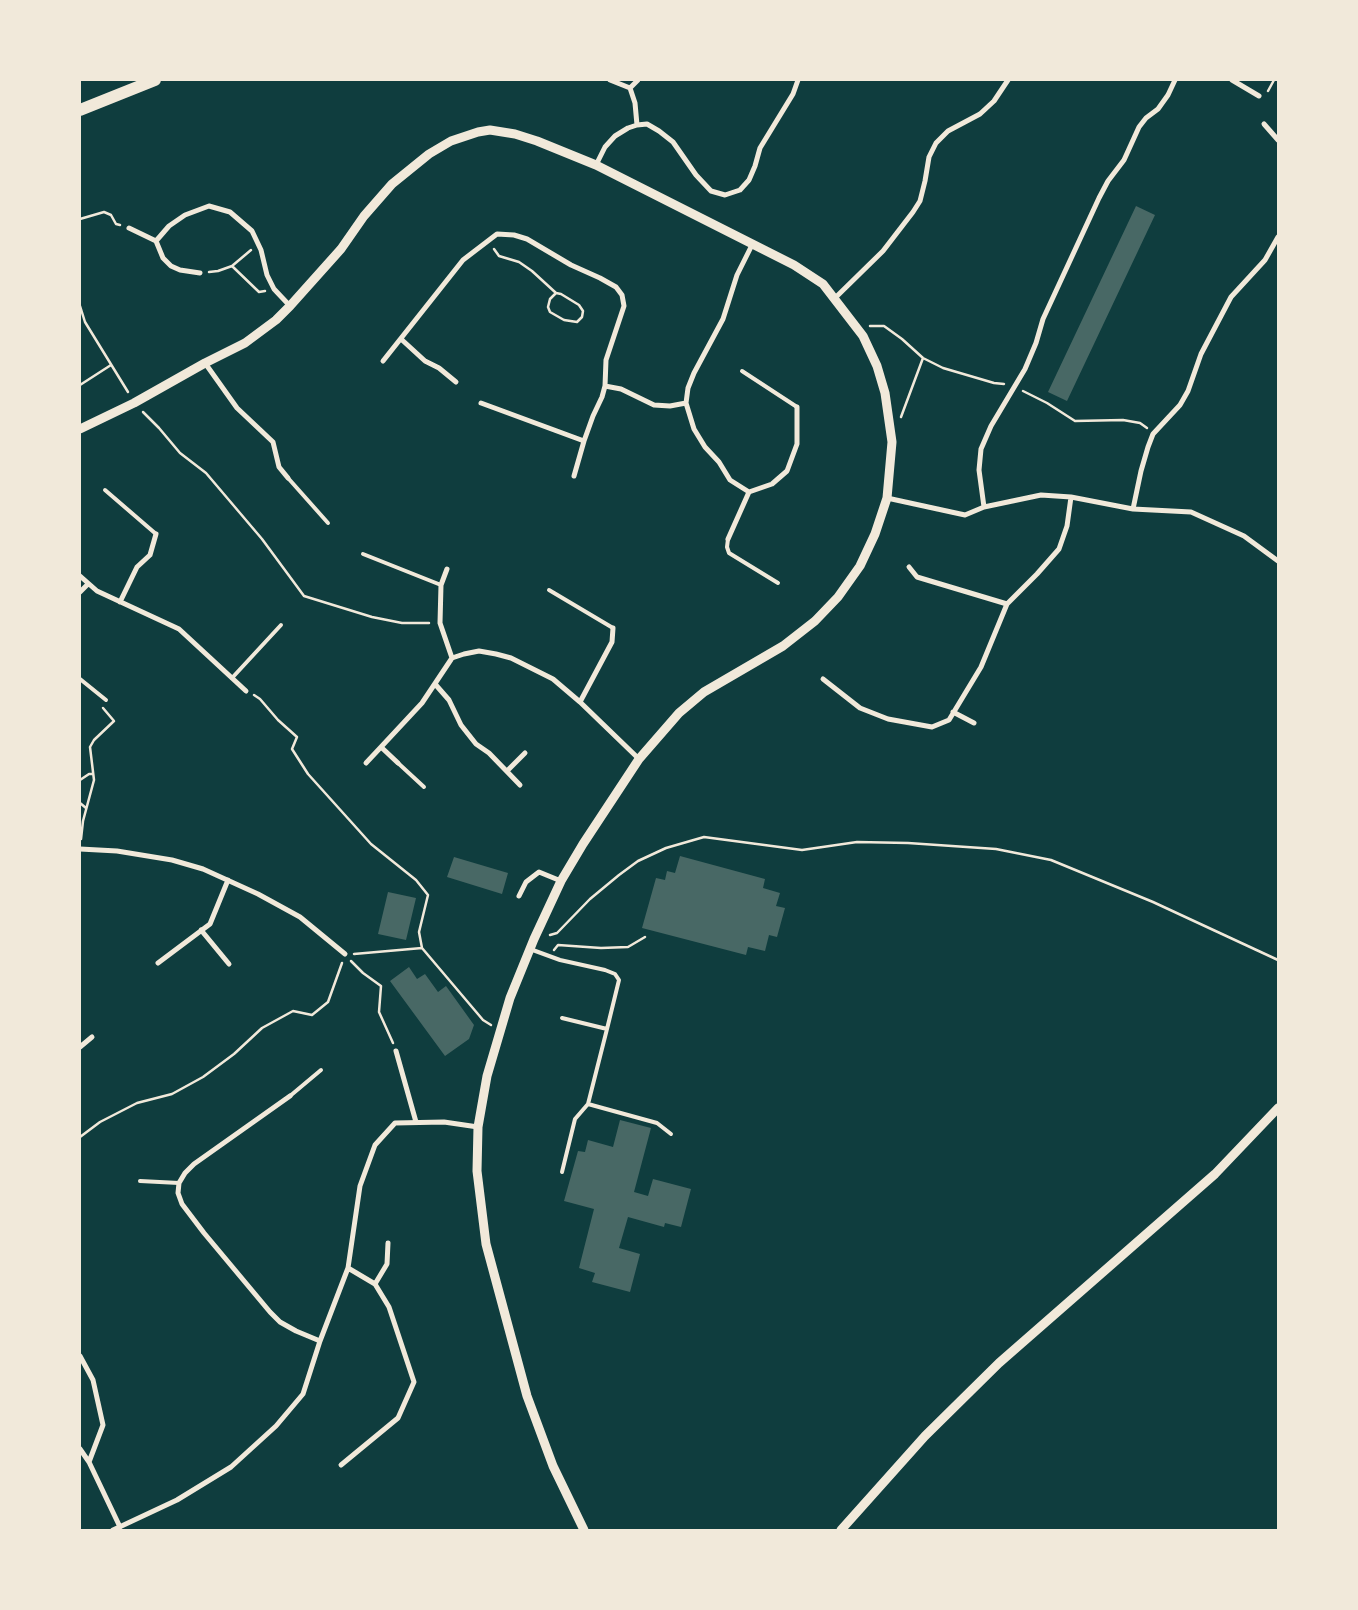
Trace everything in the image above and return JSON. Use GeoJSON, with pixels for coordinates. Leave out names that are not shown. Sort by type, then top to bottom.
{"type":"FeatureCollection","features":[{"type":"Feature","properties":{"kind":"highway"},"geometry":{"type":"LineString","coordinates":[[80,110],[155,80]]}},
{"type":"Feature","properties":{"kind":"street"},"geometry":{"type":"LineString","coordinates":[[610,80],[630,88],[635,103],[638,125]]}},
{"type":"Feature","properties":{"kind":"street"},"geometry":{"type":"LineString","coordinates":[[630,88],[638,80]]}},
{"type":"Feature","properties":{"kind":"street"},"geometry":{"type":"LineString","coordinates":[[596,165],[605,147],[615,136],[628,128],[647,124],[673,142],[696,175],[711,191],[725,194],[740,190],[748,180],[755,166],[760,148],[793,94],[798,80]]}},
{"type":"Feature","properties":{"kind":"street"},"geometry":{"type":"LineString","coordinates":[[834,298],[883,251],[913,212],[920,201],[929,157],[936,143],[948,131],[980,114],[994,101],[1008,80]]}},
{"type":"Feature","properties":{"kind":"street"},"geometry":{"type":"LineString","coordinates":[[984,507],[979,470],[982,449],[991,426],[1026,369],[1043,319],[1108,181],[1124,160],[1139,127],[1146,118],[1158,109],[1168,95],[1175,80]]}},
{"type":"Feature","properties":{"kind":"street"},"geometry":{"type":"LineString","coordinates":[[1232,80],[1259,96]]}},
{"type":"Feature","properties":{"kind":"street"},"geometry":{"type":"LineString","coordinates":[[1264,124],[1278,140]]}},
{"type":"Feature","properties":{"kind":"street"},"geometry":{"type":"LineString","coordinates":[[80,429],[134,403],[245,343],[276,320],[290,306],[341,249],[364,216],[392,184],[429,154],[451,141],[490,130],[515,134],[596,165],[794,265],[822,284],[855,325],[866,343],[885,393],[892,442],[887,498],[875,534],[860,566],[838,597],[815,621],[783,646],[704,692],[679,713],[639,759],[561,881],[534,939],[510,998],[487,1076],[478,1127],[477,1171],[486,1244],[527,1396],[553,1466],[584,1530]]}},
{"type":"Feature","properties":{"kind":"street"},"geometry":{"type":"LineString","coordinates":[[156,241],[170,226],[185,215],[209,206],[230,212],[252,231],[274,289],[290,306]]}},
{"type":"Feature","properties":{"kind":"street"},"geometry":{"type":"LineString","coordinates":[[129,228],[156,241],[163,258],[171,266],[180,270],[200,273]]}},
{"type":"Feature","properties":{"kind":"street"},"geometry":{"type":"LineString","coordinates":[[383,360],[464,260],[497,234],[514,235],[526,240],[616,287],[622,295],[624,306],[606,360],[605,386],[602,397],[584,441],[574,476]]}},
{"type":"Feature","properties":{"kind":"street"},"geometry":{"type":"LineString","coordinates":[[1133,509],[1141,471],[1153,434],[1180,405],[1188,391],[1201,354],[1231,297],[1265,260],[1278,237]]}},
{"type":"Feature","properties":{"kind":"street"},"geometry":{"type":"LineString","coordinates":[[749,492],[730,480],[719,462],[705,447],[694,429],[686,403],[688,388],[723,319],[737,275],[753,243]]}},
{"type":"Feature","properties":{"kind":"street"},"geometry":{"type":"LineString","coordinates":[[401,339],[425,361],[439,368],[456,382]]}},
{"type":"Feature","properties":{"kind":"street"},"geometry":{"type":"LineString","coordinates":[[205,363],[237,408],[273,442],[279,467],[288,478]]}},
{"type":"Feature","properties":{"kind":"street"},"geometry":{"type":"LineString","coordinates":[[605,386],[621,390],[654,405],[670,406],[686,403]]}},
{"type":"Feature","properties":{"kind":"street"},"geometry":{"type":"LineString","coordinates":[[480,403],[584,441]]}},
{"type":"Feature","properties":{"kind":"street"},"geometry":{"type":"LineString","coordinates":[[728,539],[749,492],[772,484],[787,471],[797,444],[797,407]]}},
{"type":"Feature","properties":{"kind":"street"},"geometry":{"type":"LineString","coordinates":[[887,498],[965,515],[984,507],[1041,495],[1071,497],[1133,509],[1191,512],[1244,536],[1278,561]]}},
{"type":"Feature","properties":{"kind":"street"},"geometry":{"type":"LineString","coordinates":[[823,679],[860,708],[888,719],[932,726],[949,720],[981,667],[1007,604],[1059,549],[1067,526],[1071,497]]}},
{"type":"Feature","properties":{"kind":"street"},"geometry":{"type":"LineString","coordinates":[[120,602],[137,567],[150,555],[156,534]]}},
{"type":"Feature","properties":{"kind":"street"},"geometry":{"type":"LineString","coordinates":[[909,567],[917,577],[1007,604]]}},
{"type":"Feature","properties":{"kind":"street"},"geometry":{"type":"LineString","coordinates":[[447,568],[441,584],[440,623],[452,658]]}},
{"type":"Feature","properties":{"kind":"street"},"geometry":{"type":"LineString","coordinates":[[80,576],[97,591],[179,629],[246,690]]}},
{"type":"Feature","properties":{"kind":"street"},"geometry":{"type":"LineString","coordinates":[[80,592],[88,584]]}},
{"type":"Feature","properties":{"kind":"street"},"geometry":{"type":"LineString","coordinates":[[580,702],[612,642],[613,628]]}},
{"type":"Feature","properties":{"kind":"street"},"geometry":{"type":"LineString","coordinates":[[366,763],[422,703],[452,658],[479,651],[511,658],[553,679],[580,702],[639,759]]}},
{"type":"Feature","properties":{"kind":"street"},"geometry":{"type":"LineString","coordinates":[[435,684],[449,700],[468,734],[476,744],[489,753],[520,785]]}},
{"type":"Feature","properties":{"kind":"street"},"geometry":{"type":"LineString","coordinates":[[953,712],[974,723]]}},
{"type":"Feature","properties":{"kind":"street"},"geometry":{"type":"LineString","coordinates":[[381,747],[398,763]]}},
{"type":"Feature","properties":{"kind":"street"},"geometry":{"type":"LineString","coordinates":[[506,771],[526,753]]}},
{"type":"Feature","properties":{"kind":"street"},"geometry":{"type":"LineString","coordinates":[[80,849],[117,851],[172,860],[202,869],[258,894],[300,917],[345,954]]}},
{"type":"Feature","properties":{"kind":"street"},"geometry":{"type":"LineString","coordinates":[[520,896],[526,882],[539,872],[561,881]]}},
{"type":"Feature","properties":{"kind":"street"},"geometry":{"type":"LineString","coordinates":[[158,964],[210,924],[228,880]]}},
{"type":"Feature","properties":{"kind":"street"},"geometry":{"type":"LineString","coordinates":[[201,930],[229,964]]}},
{"type":"Feature","properties":{"kind":"street"},"geometry":{"type":"LineString","coordinates":[[80,1047],[92,1037]]}},
{"type":"Feature","properties":{"kind":"street"},"geometry":{"type":"LineString","coordinates":[[396,1051],[416,1122]]}},
{"type":"Feature","properties":{"kind":"street"},"geometry":{"type":"LineString","coordinates":[[290,1096],[194,1164],[179,1183],[178,1193],[182,1204],[204,1233],[270,1312],[280,1322],[320,1341]]}},
{"type":"Feature","properties":{"kind":"street"},"geometry":{"type":"LineString","coordinates":[[841,1530],[925,1436],[1000,1363],[1215,1174],[1278,1108]]}},
{"type":"Feature","properties":{"kind":"street"},"geometry":{"type":"LineString","coordinates":[[113,1530],[177,1500],[231,1467],[276,1426],[303,1394],[320,1341],[348,1268],[360,1186],[375,1145],[395,1124],[444,1122],[478,1127]]}},
{"type":"Feature","properties":{"kind":"street"},"geometry":{"type":"LineString","coordinates":[[375,1284],[387,1264],[388,1243]]}},
{"type":"Feature","properties":{"kind":"street"},"geometry":{"type":"LineString","coordinates":[[341,1465],[398,1418],[414,1382],[389,1307],[375,1284],[348,1268]]}},
{"type":"Feature","properties":{"kind":"street"},"geometry":{"type":"LineString","coordinates":[[80,1356],[93,1380],[103,1425],[89,1462]]}},
{"type":"Feature","properties":{"kind":"street"},"geometry":{"type":"LineString","coordinates":[[80,1449],[89,1462],[120,1527]]}},
{"type":"Feature","properties":{"kind":"lane"},"geometry":{"type":"LineString","coordinates":[[742,372],[797,407]]}},
{"type":"Feature","properties":{"kind":"lane"},"geometry":{"type":"LineString","coordinates":[[288,478],[328,523]]}},
{"type":"Feature","properties":{"kind":"lane"},"geometry":{"type":"LineString","coordinates":[[105,490],[156,534]]}},
{"type":"Feature","properties":{"kind":"lane"},"geometry":{"type":"LineString","coordinates":[[728,539],[727,547],[729,553],[778,583]]}},
{"type":"Feature","properties":{"kind":"lane"},"geometry":{"type":"LineString","coordinates":[[363,554],[441,584]]}},
{"type":"Feature","properties":{"kind":"lane"},"geometry":{"type":"LineString","coordinates":[[550,590],[613,628]]}},
{"type":"Feature","properties":{"kind":"lane"},"geometry":{"type":"LineString","coordinates":[[232,678],[281,625]]}},
{"type":"Feature","properties":{"kind":"lane"},"geometry":{"type":"LineString","coordinates":[[80,679],[106,700]]}},
{"type":"Feature","properties":{"kind":"lane"},"geometry":{"type":"LineString","coordinates":[[398,763],[424,786]]}},
{"type":"Feature","properties":{"kind":"lane"},"geometry":{"type":"LineString","coordinates":[[530,949],[549,957],[605,970],[616,974],[619,980],[588,1104],[576,1119],[562,1172]]}},
{"type":"Feature","properties":{"kind":"lane"},"geometry":{"type":"LineString","coordinates":[[562,1018],[607,1029]]}},
{"type":"Feature","properties":{"kind":"lane"},"geometry":{"type":"LineString","coordinates":[[290,1096],[321,1070]]}},
{"type":"Feature","properties":{"kind":"lane"},"geometry":{"type":"LineString","coordinates":[[588,1104],[657,1123],[671,1134]]}},
{"type":"Feature","properties":{"kind":"lane"},"geometry":{"type":"LineString","coordinates":[[140,1181],[179,1183]]}},
{"type":"Feature","properties":{"kind":"path"},"geometry":{"type":"LineString","coordinates":[[80,219],[104,212],[111,215],[116,224],[129,228]]}},
{"type":"Feature","properties":{"kind":"path"},"geometry":{"type":"LineString","coordinates":[[200,273],[218,272],[232,266],[258,244]]}},
{"type":"Feature","properties":{"kind":"path"},"geometry":{"type":"LineString","coordinates":[[484,244],[488,250],[494,248],[499,256],[519,262],[556,293],[579,305],[583,310],[582,317],[577,322],[564,320],[550,312],[548,307],[550,299],[556,293]]}},
{"type":"Feature","properties":{"kind":"path"},"geometry":{"type":"LineString","coordinates":[[232,266],[259,292],[274,289]]}},
{"type":"Feature","properties":{"kind":"path"},"geometry":{"type":"LineString","coordinates":[[80,306],[85,322],[134,403],[180,453],[206,473],[262,539],[304,596],[372,617],[402,624],[440,623]]}},
{"type":"Feature","properties":{"kind":"path"},"geometry":{"type":"LineString","coordinates":[[855,325],[884,326],[923,358],[943,368],[969,377],[1014,386],[1076,421],[1123,420],[1140,423],[1153,434]]}},
{"type":"Feature","properties":{"kind":"path"},"geometry":{"type":"LineString","coordinates":[[900,420],[923,358]]}},
{"type":"Feature","properties":{"kind":"path"},"geometry":{"type":"LineString","coordinates":[[80,385],[111,365]]}},
{"type":"Feature","properties":{"kind":"path"},"geometry":{"type":"LineString","coordinates":[[246,690],[260,699],[297,738],[292,749],[308,774],[329,799],[370,844],[416,880],[428,895],[418,932],[422,948],[483,1020],[500,1030]]}},
{"type":"Feature","properties":{"kind":"path"},"geometry":{"type":"LineString","coordinates":[[80,841],[94,774],[90,747],[94,740],[114,721],[103,709],[106,700]]}},
{"type":"Feature","properties":{"kind":"path"},"geometry":{"type":"LineString","coordinates":[[80,780],[89,774],[94,774]]}},
{"type":"Feature","properties":{"kind":"path"},"geometry":{"type":"LineString","coordinates":[[80,803],[86,808]]}},
{"type":"Feature","properties":{"kind":"path"},"geometry":{"type":"LineString","coordinates":[[534,939],[557,933],[590,899],[638,861],[666,848],[704,837],[802,850],[858,842],[986,848],[1051,860],[1153,902],[1278,960]]}},
{"type":"Feature","properties":{"kind":"path"},"geometry":{"type":"LineString","coordinates":[[549,957],[558,945],[618,948],[628,947],[645,937]]}},
{"type":"Feature","properties":{"kind":"path"},"geometry":{"type":"LineString","coordinates":[[345,954],[422,948]]}},
{"type":"Feature","properties":{"kind":"path"},"geometry":{"type":"LineString","coordinates":[[345,954],[363,973],[381,986],[379,1012],[396,1051]]}},
{"type":"Feature","properties":{"kind":"path"},"geometry":{"type":"LineString","coordinates":[[80,1137],[100,1122],[137,1103],[172,1094],[203,1077],[234,1054],[262,1028],[293,1012],[312,1015],[328,1002],[345,954]]}},
{"type":"Feature","properties":{"kind":"building"},"geometry":{"type":"Polygon","coordinates":[[[1136,206],[1155,215],[1067,401],[1048,392],[1136,206]]]}},
{"type":"Feature","properties":{"kind":"building"},"geometry":{"type":"Polygon","coordinates":[[[680,856],[765,879],[763,888],[780,893],[776,906],[785,908],[777,937],[769,935],[765,951],[748,947],[746,955],[642,928],[656,878],[665,880],[667,871],[675,873],[680,856]]]}},
{"type":"Feature","properties":{"kind":"building"},"geometry":{"type":"Polygon","coordinates":[[[454,857],[508,873],[502,894],[447,877],[454,857]]]}},
{"type":"Feature","properties":{"kind":"building"},"geometry":{"type":"Polygon","coordinates":[[[388,892],[416,898],[406,940],[378,934],[388,892]]]}},
{"type":"Feature","properties":{"kind":"building"},"geometry":{"type":"Polygon","coordinates":[[[409,967],[417,979],[425,974],[438,992],[446,986],[474,1025],[469,1039],[445,1056],[390,981],[409,967]]]}},
{"type":"Feature","properties":{"kind":"building"},"geometry":{"type":"Polygon","coordinates":[[[620,1120],[651,1128],[634,1192],[648,1196],[653,1179],[691,1189],[681,1227],[665,1223],[664,1227],[628,1217],[619,1248],[640,1254],[630,1292],[592,1282],[595,1273],[579,1268],[594,1209],[564,1201],[578,1151],[585,1152],[588,1140],[613,1147],[620,1120]]]}}]}
